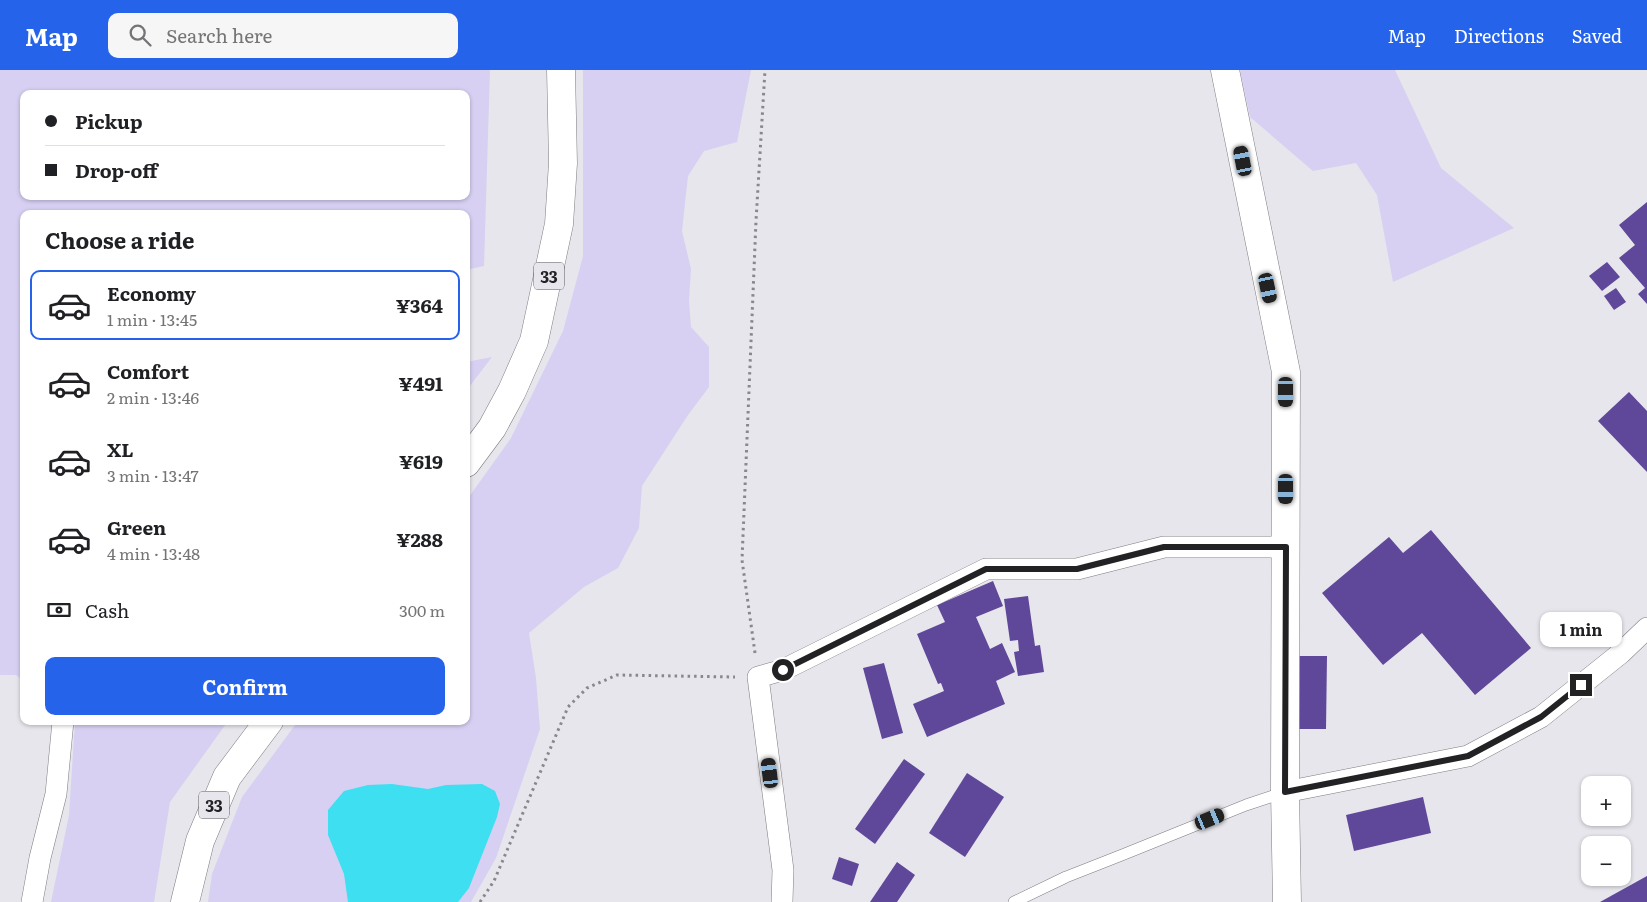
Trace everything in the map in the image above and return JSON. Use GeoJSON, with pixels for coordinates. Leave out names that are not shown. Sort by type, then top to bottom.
{"type":"FeatureCollection","features":[{"type":"Feature","properties":{"kind":"street","name":"33"},"geometry":{"type":"LineString","coordinates":[[470,458],[492,428],[512,391],[534,341],[559,224],[563,163],[561,70]]}},
{"type":"Feature","properties":{"kind":"street"},"geometry":{"type":"LineString","coordinates":[[1225,70],[1262,261],[1286,372],[1285,792],[1287,902]]}},
{"type":"Feature","properties":{"kind":"street"},"geometry":{"type":"LineString","coordinates":[[782,902],[783,870],[758,676],[783,670],[986,569],[1077,569],[1164,547],[1286,547]]}},
{"type":"Feature","properties":{"kind":"street"},"geometry":{"type":"LineString","coordinates":[[1285,792],[1468,756],[1541,717],[1621,653],[1647,628]]}},
{"type":"Feature","properties":{"kind":"street"},"geometry":{"type":"LineString","coordinates":[[32,902],[40,858],[56,794],[63,725]]}},
{"type":"Feature","properties":{"kind":"street","name":"33"},"geometry":{"type":"LineString","coordinates":[[185,902],[200,842],[223,785],[266,725]]}},
{"type":"Feature","properties":{"kind":"lane"},"geometry":{"type":"LineString","coordinates":[[1014,902],[1066,876],[1122,856],[1246,805],[1285,792]]}},
{"type":"Feature","properties":{"kind":"path"},"geometry":{"type":"LineString","coordinates":[[480,902],[494,881],[568,707],[587,688],[617,676],[719,678],[758,676],[742,560],[756,221],[765,70]]}},
{"type":"Feature","properties":{"kind":"shaded area"},"geometry":{"type":"Polygon","coordinates":[[[0,70],[490,70],[484,266],[470,269],[470,210],[20,210],[20,678],[16,675],[0,675],[0,70]]]}},
{"type":"Feature","properties":{"kind":"shaded area"},"geometry":{"type":"Polygon","coordinates":[[[583,70],[751,70],[737,142],[704,151],[688,176],[682,231],[691,269],[689,301],[691,327],[709,347],[709,387],[688,415],[642,486],[639,528],[618,568],[584,587],[529,633],[536,678],[540,729],[496,858],[471,902],[208,902],[212,874],[242,797],[295,725],[470,725],[470,495],[511,438],[563,331],[583,256],[583,70]]]}},
{"type":"Feature","properties":{"kind":"shaded area"},"geometry":{"type":"Polygon","coordinates":[[[1240,70],[1395,70],[1441,168],[1514,228],[1393,282],[1377,195],[1356,163],[1313,171],[1250,117],[1240,70]]]}},
{"type":"Feature","properties":{"kind":"shaded area"},"geometry":{"type":"Polygon","coordinates":[[[492,357],[470,386],[470,361],[492,357]]]}},
{"type":"Feature","properties":{"kind":"shaded area"},"geometry":{"type":"Polygon","coordinates":[[[75,725],[225,725],[170,802],[154,902],[51,902],[69,815],[75,725]]]}},
{"type":"Feature","properties":{"kind":"water"},"geometry":{"type":"Polygon","coordinates":[[[392,784],[428,789],[446,785],[482,784],[495,791],[500,804],[497,817],[469,888],[458,902],[348,902],[344,874],[328,835],[328,810],[344,791],[368,785],[392,784]]]}},
{"type":"Feature","properties":{"kind":"building"},"geometry":{"type":"Polygon","coordinates":[[[1647,202],[1647,304],[1638,294],[1645,288],[1619,258],[1635,245],[1619,225],[1647,202]]]}},
{"type":"Feature","properties":{"kind":"building"},"geometry":{"type":"Polygon","coordinates":[[[1607,262],[1620,277],[1602,291],[1589,276],[1607,262]]]}},
{"type":"Feature","properties":{"kind":"building"},"geometry":{"type":"Polygon","coordinates":[[[1616,288],[1626,302],[1614,310],[1604,296],[1616,288]]]}},
{"type":"Feature","properties":{"kind":"building"},"geometry":{"type":"Polygon","coordinates":[[[1629,392],[1647,411],[1647,472],[1598,421],[1629,392]]]}},
{"type":"Feature","properties":{"kind":"building"},"geometry":{"type":"Polygon","coordinates":[[[1431,530],[1531,648],[1475,695],[1422,633],[1383,665],[1322,593],[1389,537],[1403,553],[1431,530]]]}},
{"type":"Feature","properties":{"kind":"building"},"geometry":{"type":"Polygon","coordinates":[[[993,581],[1003,606],[976,617],[990,649],[1002,643],[1015,672],[996,681],[1005,704],[927,737],[913,704],[944,691],[941,683],[938,684],[917,634],[945,622],[937,605],[993,581]]]}},
{"type":"Feature","properties":{"kind":"building"},"geometry":{"type":"Polygon","coordinates":[[[1028,596],[1035,646],[1040,645],[1044,672],[1018,676],[1014,652],[1019,651],[1018,640],[1010,641],[1004,599],[1028,596]]]}},
{"type":"Feature","properties":{"kind":"building"},"geometry":{"type":"Polygon","coordinates":[[[1295,656],[1327,656],[1326,729],[1293,729],[1295,656]]]}},
{"type":"Feature","properties":{"kind":"building"},"geometry":{"type":"Polygon","coordinates":[[[884,663],[903,733],[882,739],[863,668],[884,663]]]}},
{"type":"Feature","properties":{"kind":"building"},"geometry":{"type":"Polygon","coordinates":[[[904,759],[925,774],[875,844],[855,829],[904,759]]]}},
{"type":"Feature","properties":{"kind":"building"},"geometry":{"type":"Polygon","coordinates":[[[967,773],[1004,797],[965,857],[929,833],[967,773]]]}},
{"type":"Feature","properties":{"kind":"building"},"geometry":{"type":"Polygon","coordinates":[[[1423,797],[1431,833],[1354,851],[1346,815],[1423,797]]]}},
{"type":"Feature","properties":{"kind":"building"},"geometry":{"type":"Polygon","coordinates":[[[839,857],[859,864],[852,886],[832,879],[839,857]]]}},
{"type":"Feature","properties":{"kind":"building"},"geometry":{"type":"Polygon","coordinates":[[[897,862],[915,875],[897,902],[870,902],[897,862]]]}},
{"type":"Feature","properties":{"kind":"building"},"geometry":{"type":"Polygon","coordinates":[[[1647,876],[1647,902],[1600,902],[1631,886],[1647,876]]]}},
{"type":"Feature","properties":{"kind":"route"},"geometry":{"type":"LineString","coordinates":[[783,670],[986,569],[1077,569],[1164,547],[1286,547],[1285,792],[1468,756],[1541,717],[1581,685]]}}]}
